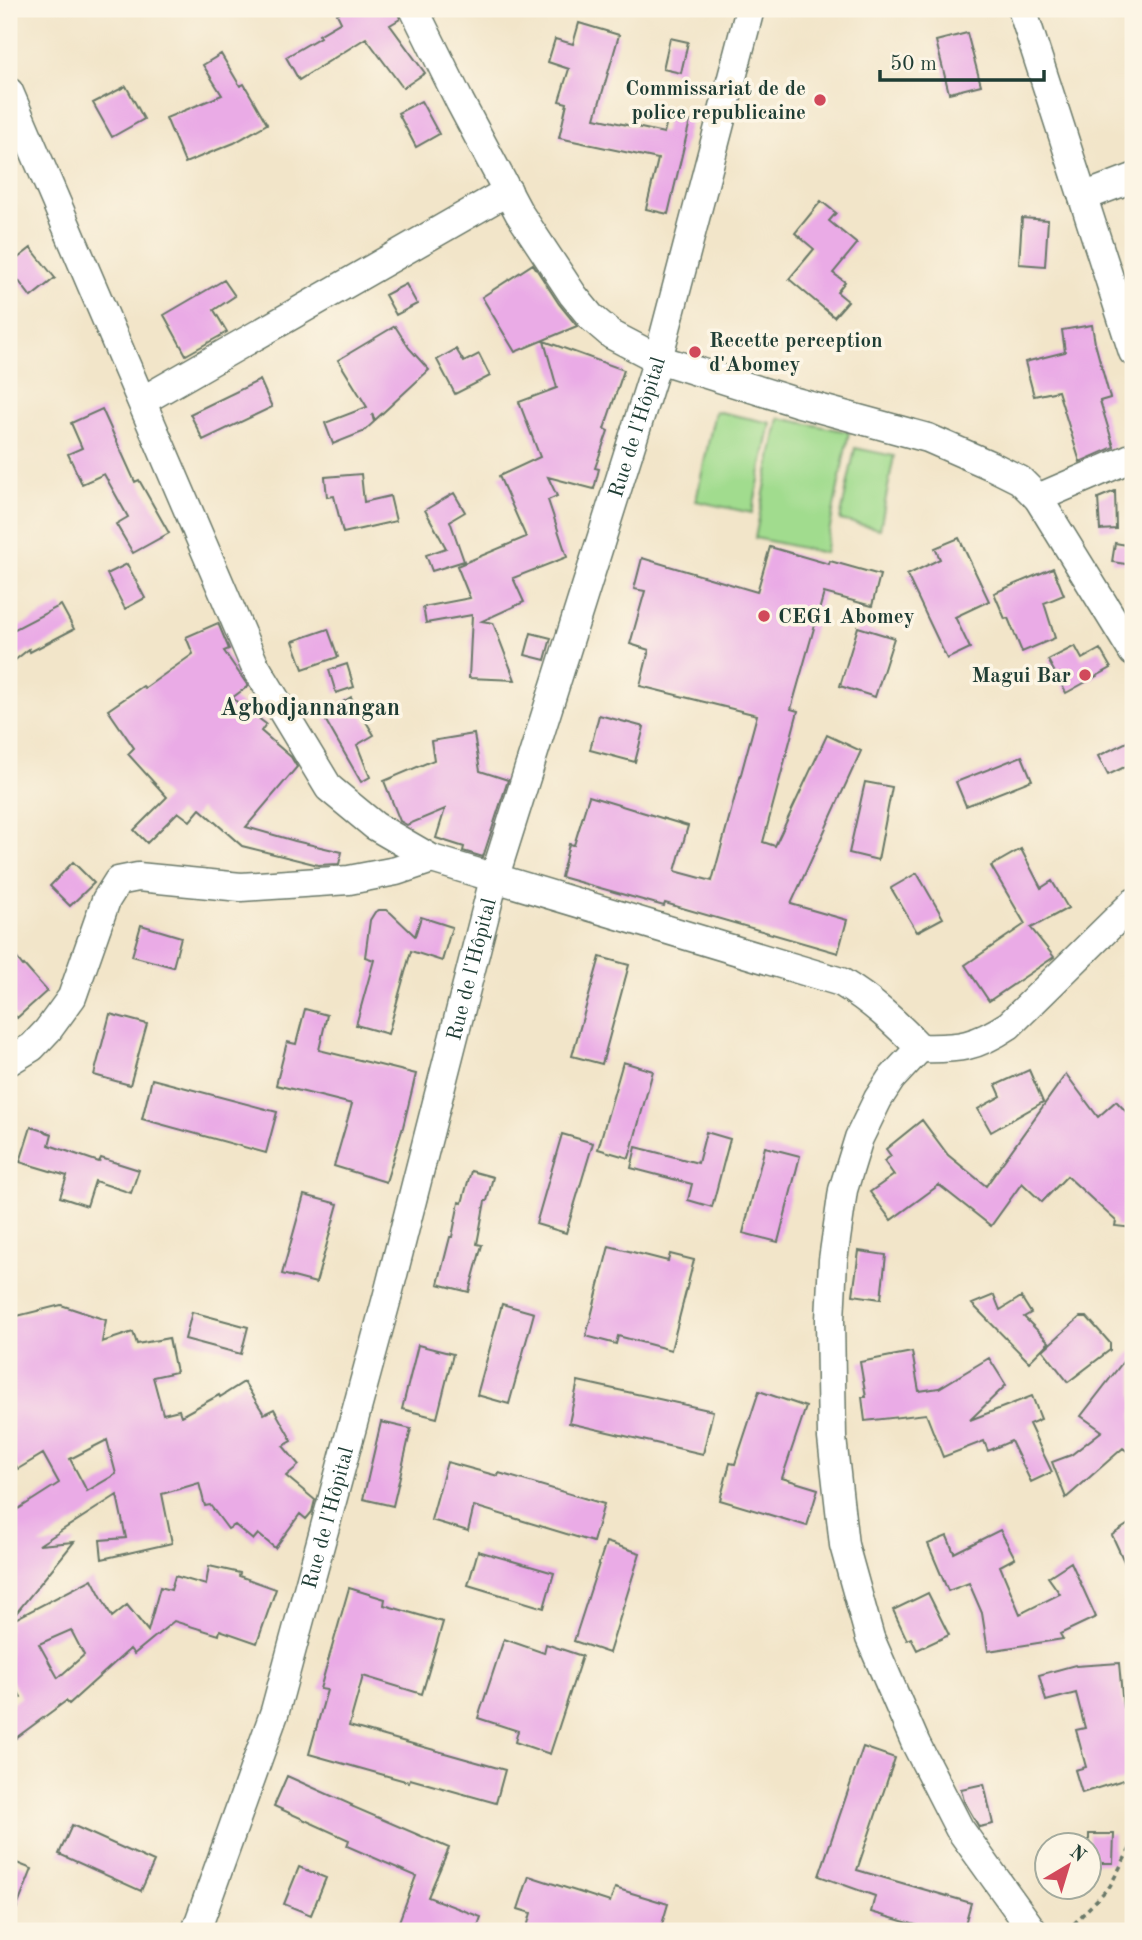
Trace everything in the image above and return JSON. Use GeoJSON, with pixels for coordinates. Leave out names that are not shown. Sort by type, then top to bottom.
{"type":"FeatureCollection","features":[{"type":"Feature","properties":{"kind":"street"},"geometry":{"type":"LineString","coordinates":[[414,9],[519,212],[573,295],[591,317],[612,335],[658,359],[796,402],[928,438],[1020,480],[1038,498],[1133,652]]}},
{"type":"Feature","properties":{"kind":"street","name":"Rue de l'Hôpital"},"geometry":{"type":"LineString","coordinates":[[196,1931],[275,1711],[383,1311],[494,878],[658,359],[750,9]]}},
{"type":"Feature","properties":{"kind":"street"},"geometry":{"type":"LineString","coordinates":[[1022,9],[1133,352]]}},
{"type":"Feature","properties":{"kind":"street"},"geometry":{"type":"LineString","coordinates":[[9,92],[254,664],[329,788],[375,825],[432,859],[841,982],[866,997],[920,1048],[950,1048],[972,1044],[988,1039],[1009,1025],[1133,903]]}},
{"type":"Feature","properties":{"kind":"street"},"geometry":{"type":"LineString","coordinates":[[1083,197],[1133,178]]}},
{"type":"Feature","properties":{"kind":"street"},"geometry":{"type":"LineString","coordinates":[[142,401],[508,191]]}},
{"type":"Feature","properties":{"kind":"street"},"geometry":{"type":"LineString","coordinates":[[1038,498],[1133,457]]}},
{"type":"Feature","properties":{"kind":"street"},"geometry":{"type":"LineString","coordinates":[[9,1061],[32,1047],[72,997],[106,900],[118,881],[138,877],[241,887],[349,880],[396,871],[432,859]]}},
{"type":"Feature","properties":{"kind":"street"},"geometry":{"type":"LineString","coordinates":[[920,1048],[891,1079],[859,1138],[843,1191],[832,1260],[832,1438],[844,1545],[870,1638],[916,1744],[959,1828],[1032,1931]]}},
{"type":"Feature","properties":{"kind":"path"},"geometry":{"type":"LineString","coordinates":[[1067,1931],[1110,1886],[1133,1843]]}},
{"type":"Feature","properties":{"kind":"green space"},"geometry":{"type":"Polygon","coordinates":[[[715,411],[771,423],[752,513],[696,501],[715,411]]]}},
{"type":"Feature","properties":{"kind":"green space"},"geometry":{"type":"Polygon","coordinates":[[[779,418],[849,432],[825,553],[755,538],[779,418]]]}},
{"type":"Feature","properties":{"kind":"green space"},"geometry":{"type":"Polygon","coordinates":[[[855,448],[894,456],[880,529],[840,520],[855,448]]]}},
{"type":"Feature","properties":{"kind":"building"},"geometry":{"type":"Polygon","coordinates":[[[346,9],[397,9],[400,19],[390,25],[425,73],[403,88],[366,38],[299,80],[286,57],[341,22],[337,14],[346,9]]]}},
{"type":"Feature","properties":{"kind":"building"},"geometry":{"type":"Polygon","coordinates":[[[579,23],[619,35],[595,118],[664,133],[668,116],[690,121],[668,214],[646,209],[658,159],[559,138],[567,103],[559,101],[569,69],[548,62],[555,39],[573,44],[579,23]]]}},
{"type":"Feature","properties":{"kind":"building"},"geometry":{"type":"Polygon","coordinates":[[[967,33],[981,85],[949,93],[936,41],[967,33]]]}},
{"type":"Feature","properties":{"kind":"building"},"geometry":{"type":"Polygon","coordinates":[[[670,38],[688,42],[681,73],[663,69],[670,38]]]}},
{"type":"Feature","properties":{"kind":"building"},"geometry":{"type":"Polygon","coordinates":[[[221,54],[240,86],[244,84],[267,124],[234,143],[185,163],[166,118],[222,95],[203,65],[221,54]]]}},
{"type":"Feature","properties":{"kind":"building"},"geometry":{"type":"Polygon","coordinates":[[[126,86],[144,119],[112,137],[93,103],[126,86]]]}},
{"type":"Feature","properties":{"kind":"building"},"geometry":{"type":"Polygon","coordinates":[[[421,101],[439,134],[416,147],[398,113],[421,101]]]}},
{"type":"Feature","properties":{"kind":"building"},"geometry":{"type":"Polygon","coordinates":[[[821,201],[836,213],[829,221],[857,244],[833,273],[845,282],[837,292],[848,301],[834,317],[789,279],[814,249],[795,233],[821,201]]]}},
{"type":"Feature","properties":{"kind":"building"},"geometry":{"type":"Polygon","coordinates":[[[1022,218],[1048,220],[1045,266],[1019,264],[1022,218]]]}},
{"type":"Feature","properties":{"kind":"building"},"geometry":{"type":"Polygon","coordinates":[[[31,248],[55,278],[31,297],[9,265],[31,248]]]}},
{"type":"Feature","properties":{"kind":"building"},"geometry":{"type":"Polygon","coordinates":[[[533,264],[577,326],[515,352],[482,297],[533,264]]]}},
{"type":"Feature","properties":{"kind":"building"},"geometry":{"type":"Polygon","coordinates":[[[224,280],[235,296],[214,310],[227,332],[186,355],[164,315],[224,280]]]}},
{"type":"Feature","properties":{"kind":"building"},"geometry":{"type":"Polygon","coordinates":[[[406,284],[417,304],[396,315],[385,295],[406,284]]]}},
{"type":"Feature","properties":{"kind":"building"},"geometry":{"type":"Polygon","coordinates":[[[1092,325],[1110,398],[1100,401],[1114,447],[1080,462],[1058,391],[1034,396],[1025,362],[1065,352],[1062,330],[1092,325]]]}},
{"type":"Feature","properties":{"kind":"building"},"geometry":{"type":"Polygon","coordinates":[[[395,326],[409,348],[429,370],[375,420],[372,414],[374,422],[363,432],[333,444],[325,423],[367,407],[338,360],[395,326]]]}},
{"type":"Feature","properties":{"kind":"building"},"geometry":{"type":"Polygon","coordinates":[[[544,341],[624,370],[604,429],[608,431],[595,468],[599,469],[594,489],[548,477],[557,496],[548,500],[567,557],[513,578],[524,602],[482,621],[493,623],[515,680],[469,678],[472,615],[426,623],[423,607],[470,598],[457,566],[526,537],[499,476],[540,457],[519,402],[557,388],[544,341]]]}},
{"type":"Feature","properties":{"kind":"building"},"geometry":{"type":"Polygon","coordinates":[[[456,349],[464,362],[479,354],[490,376],[455,394],[437,360],[456,349]]]}},
{"type":"Feature","properties":{"kind":"building"},"geometry":{"type":"Polygon","coordinates":[[[260,380],[272,407],[203,440],[190,414],[260,380]]]}},
{"type":"Feature","properties":{"kind":"building"},"geometry":{"type":"Polygon","coordinates":[[[102,409],[135,482],[139,480],[169,533],[133,553],[116,524],[128,517],[104,474],[82,484],[68,454],[82,448],[71,423],[102,409]]]}},
{"type":"Feature","properties":{"kind":"building"},"geometry":{"type":"Polygon","coordinates":[[[361,474],[364,502],[390,496],[396,521],[343,533],[334,496],[327,497],[325,477],[361,474]]]}},
{"type":"Feature","properties":{"kind":"building"},"geometry":{"type":"Polygon","coordinates":[[[1115,491],[1116,529],[1100,530],[1098,498],[1115,491]]]}},
{"type":"Feature","properties":{"kind":"building"},"geometry":{"type":"Polygon","coordinates":[[[454,493],[465,512],[450,521],[464,561],[432,571],[426,555],[446,548],[425,510],[454,493]]]}},
{"type":"Feature","properties":{"kind":"building"},"geometry":{"type":"Polygon","coordinates":[[[959,538],[989,601],[955,617],[970,648],[947,659],[907,575],[940,559],[935,548],[959,538]]]}},
{"type":"Feature","properties":{"kind":"building"},"geometry":{"type":"Polygon","coordinates":[[[1115,543],[1133,546],[1133,565],[1112,562],[1115,543]]]}},
{"type":"Feature","properties":{"kind":"building"},"geometry":{"type":"Polygon","coordinates":[[[770,547],[880,575],[872,606],[824,593],[791,709],[798,711],[763,842],[775,846],[827,735],[861,751],[791,904],[847,920],[838,953],[665,903],[664,906],[561,877],[569,844],[574,845],[589,796],[688,826],[675,871],[712,881],[757,715],[640,686],[649,650],[630,644],[645,591],[634,589],[642,558],[757,592],[770,547]]]}},
{"type":"Feature","properties":{"kind":"building"},"geometry":{"type":"Polygon","coordinates":[[[127,564],[145,598],[125,609],[107,574],[127,564]]]}},
{"type":"Feature","properties":{"kind":"building"},"geometry":{"type":"Polygon","coordinates":[[[1053,568],[1064,595],[1044,603],[1055,638],[1022,652],[994,593],[1053,568]]]}},
{"type":"Feature","properties":{"kind":"building"},"geometry":{"type":"Polygon","coordinates":[[[61,605],[74,629],[30,652],[29,649],[9,665],[9,632],[61,605]]]}},
{"type":"Feature","properties":{"kind":"building"},"geometry":{"type":"Polygon","coordinates":[[[218,623],[229,649],[224,651],[248,686],[232,698],[266,724],[261,731],[291,757],[297,767],[246,827],[342,852],[339,864],[318,865],[242,846],[200,809],[190,821],[178,812],[147,843],[134,830],[167,797],[128,754],[134,748],[108,710],[193,654],[186,637],[218,623]]]}},
{"type":"Feature","properties":{"kind":"building"},"geometry":{"type":"Polygon","coordinates":[[[858,627],[894,638],[875,697],[840,686],[858,627]]]}},
{"type":"Feature","properties":{"kind":"building"},"geometry":{"type":"Polygon","coordinates":[[[328,629],[338,657],[303,669],[293,641],[328,629]]]}},
{"type":"Feature","properties":{"kind":"building"},"geometry":{"type":"Polygon","coordinates":[[[531,633],[551,638],[545,660],[525,655],[531,633]]]}},
{"type":"Feature","properties":{"kind":"building"},"geometry":{"type":"Polygon","coordinates":[[[1075,646],[1082,659],[1100,649],[1111,668],[1066,693],[1048,660],[1075,646]]]}},
{"type":"Feature","properties":{"kind":"building"},"geometry":{"type":"Polygon","coordinates":[[[347,664],[354,687],[336,693],[329,670],[347,664]]]}},
{"type":"Feature","properties":{"kind":"building"},"geometry":{"type":"Polygon","coordinates":[[[351,697],[374,735],[357,745],[370,777],[361,782],[322,714],[351,697]]]}},
{"type":"Feature","properties":{"kind":"building"},"geometry":{"type":"Polygon","coordinates":[[[599,715],[644,727],[635,762],[590,750],[599,715]]]}},
{"type":"Feature","properties":{"kind":"building"},"geometry":{"type":"Polygon","coordinates":[[[474,734],[480,771],[508,780],[483,857],[463,851],[464,847],[436,838],[445,809],[407,825],[400,821],[384,781],[434,760],[431,741],[474,734]]]}},
{"type":"Feature","properties":{"kind":"building"},"geometry":{"type":"Polygon","coordinates":[[[1133,739],[1133,763],[1108,775],[1098,756],[1133,739]]]}},
{"type":"Feature","properties":{"kind":"building"},"geometry":{"type":"Polygon","coordinates":[[[1022,756],[1032,780],[966,806],[956,782],[1022,756]]]}},
{"type":"Feature","properties":{"kind":"building"},"geometry":{"type":"Polygon","coordinates":[[[865,782],[892,787],[878,860],[849,853],[865,782]]]}},
{"type":"Feature","properties":{"kind":"building"},"geometry":{"type":"Polygon","coordinates":[[[1021,849],[1041,888],[1052,881],[1068,908],[1031,928],[1054,957],[989,1001],[965,965],[1025,924],[991,866],[1021,849]]]}},
{"type":"Feature","properties":{"kind":"building"},"geometry":{"type":"Polygon","coordinates":[[[73,862],[94,883],[70,906],[50,886],[73,862]]]}},
{"type":"Feature","properties":{"kind":"building"},"geometry":{"type":"Polygon","coordinates":[[[917,873],[943,918],[917,932],[891,888],[917,873]]]}},
{"type":"Feature","properties":{"kind":"building"},"geometry":{"type":"Polygon","coordinates":[[[379,910],[387,910],[415,936],[421,917],[452,927],[442,961],[411,951],[388,1034],[356,1025],[374,960],[365,957],[370,920],[379,910]]]}},
{"type":"Feature","properties":{"kind":"building"},"geometry":{"type":"Polygon","coordinates":[[[141,925],[181,937],[173,967],[132,956],[141,925]]]}},
{"type":"Feature","properties":{"kind":"building"},"geometry":{"type":"Polygon","coordinates":[[[9,948],[47,991],[17,1018],[9,1009],[9,948]]]}},
{"type":"Feature","properties":{"kind":"building"},"geometry":{"type":"Polygon","coordinates":[[[600,957],[629,965],[602,1064],[572,1056],[600,957]]]}},
{"type":"Feature","properties":{"kind":"building"},"geometry":{"type":"Polygon","coordinates":[[[305,1009],[327,1015],[319,1050],[416,1074],[386,1182],[334,1166],[352,1104],[276,1085],[287,1042],[296,1044],[305,1009]]]}},
{"type":"Feature","properties":{"kind":"building"},"geometry":{"type":"Polygon","coordinates":[[[110,1014],[147,1024],[130,1085],[94,1075],[110,1014]]]}},
{"type":"Feature","properties":{"kind":"building"},"geometry":{"type":"Polygon","coordinates":[[[623,1062],[653,1071],[629,1158],[598,1149],[623,1062]]]}},
{"type":"Feature","properties":{"kind":"building"},"geometry":{"type":"Polygon","coordinates":[[[1029,1070],[1043,1102],[991,1132],[978,1109],[1001,1096],[996,1085],[1029,1070]]]}},
{"type":"Feature","properties":{"kind":"building"},"geometry":{"type":"Polygon","coordinates":[[[1066,1074],[1098,1117],[1116,1101],[1133,1119],[1133,1228],[1115,1226],[1116,1221],[1067,1176],[1042,1202],[1022,1183],[991,1226],[939,1185],[891,1220],[870,1192],[894,1175],[884,1161],[891,1156],[886,1149],[922,1120],[948,1155],[986,1186],[1066,1074]]]}},
{"type":"Feature","properties":{"kind":"building"},"geometry":{"type":"Polygon","coordinates":[[[152,1079],[277,1112],[266,1153],[142,1119],[152,1079]]]}},
{"type":"Feature","properties":{"kind":"building"},"geometry":{"type":"Polygon","coordinates":[[[31,1127],[52,1134],[49,1145],[99,1162],[101,1158],[139,1170],[131,1193],[95,1181],[87,1206],[60,1197],[67,1176],[20,1162],[31,1127]]]}},
{"type":"Feature","properties":{"kind":"building"},"geometry":{"type":"Polygon","coordinates":[[[706,1132],[730,1139],[712,1207],[688,1200],[692,1184],[631,1168],[636,1147],[698,1163],[706,1132]]]}},
{"type":"Feature","properties":{"kind":"building"},"geometry":{"type":"Polygon","coordinates":[[[562,1134],[593,1143],[566,1233],[536,1224],[562,1134]]]}},
{"type":"Feature","properties":{"kind":"building"},"geometry":{"type":"Polygon","coordinates":[[[765,1147],[800,1156],[778,1242],[743,1233],[765,1147]]]}},
{"type":"Feature","properties":{"kind":"building"},"geometry":{"type":"Polygon","coordinates":[[[471,1171],[493,1177],[485,1201],[477,1244],[482,1245],[469,1292],[438,1284],[459,1202],[462,1203],[471,1171]]]}},
{"type":"Feature","properties":{"kind":"building"},"geometry":{"type":"Polygon","coordinates":[[[304,1195],[338,1204],[316,1283],[282,1274],[304,1195]]]}},
{"type":"Feature","properties":{"kind":"building"},"geometry":{"type":"Polygon","coordinates":[[[609,1246],[668,1261],[670,1254],[694,1260],[671,1350],[618,1336],[616,1344],[586,1336],[609,1246]]]}},
{"type":"Feature","properties":{"kind":"building"},"geometry":{"type":"Polygon","coordinates":[[[859,1251],[886,1255],[881,1299],[853,1295],[859,1251]]]}},
{"type":"Feature","properties":{"kind":"building"},"geometry":{"type":"Polygon","coordinates":[[[994,1295],[1000,1310],[1021,1297],[1031,1313],[1024,1317],[1049,1342],[1029,1362],[972,1304],[994,1295]]]}},
{"type":"Feature","properties":{"kind":"building"},"geometry":{"type":"Polygon","coordinates":[[[502,1304],[534,1313],[509,1404],[477,1395],[502,1304]]]}},
{"type":"Feature","properties":{"kind":"building"},"geometry":{"type":"Polygon","coordinates":[[[61,1305],[106,1320],[102,1342],[133,1332],[137,1344],[169,1338],[176,1372],[153,1377],[163,1414],[179,1410],[181,1416],[244,1382],[264,1414],[274,1409],[292,1441],[283,1446],[299,1465],[286,1476],[315,1500],[312,1512],[306,1519],[300,1514],[275,1548],[258,1534],[253,1540],[235,1525],[228,1529],[210,1505],[205,1506],[199,1483],[162,1494],[172,1543],[102,1559],[100,1540],[126,1538],[117,1495],[39,1545],[74,1542],[9,1622],[9,1515],[59,1483],[43,1454],[18,1469],[9,1454],[9,1318],[61,1305]],[[107,1440],[70,1459],[87,1491],[116,1474],[107,1440]]]}},
{"type":"Feature","properties":{"kind":"building"},"geometry":{"type":"Polygon","coordinates":[[[192,1312],[248,1327],[241,1354],[185,1339],[192,1312]]]}},
{"type":"Feature","properties":{"kind":"building"},"geometry":{"type":"Polygon","coordinates":[[[1080,1317],[1087,1317],[1110,1343],[1110,1350],[1068,1382],[1043,1350],[1080,1317]]]}},
{"type":"Feature","properties":{"kind":"building"},"geometry":{"type":"Polygon","coordinates":[[[418,1345],[453,1354],[437,1418],[402,1409],[418,1345]]]}},
{"type":"Feature","properties":{"kind":"building"},"geometry":{"type":"Polygon","coordinates":[[[1133,1349],[1133,1456],[1123,1448],[1066,1498],[1052,1462],[1071,1455],[1102,1431],[1081,1416],[1133,1349]]]}},
{"type":"Feature","properties":{"kind":"building"},"geometry":{"type":"Polygon","coordinates":[[[912,1352],[919,1391],[939,1388],[989,1358],[1006,1385],[970,1420],[1032,1396],[1041,1419],[1029,1424],[1052,1472],[1031,1482],[1011,1441],[988,1451],[984,1441],[943,1457],[926,1414],[865,1421],[862,1397],[866,1397],[860,1362],[912,1352]]]}},
{"type":"Feature","properties":{"kind":"building"},"geometry":{"type":"Polygon","coordinates":[[[578,1381],[713,1411],[703,1454],[569,1423],[578,1381]]]}},
{"type":"Feature","properties":{"kind":"building"},"geometry":{"type":"Polygon","coordinates":[[[759,1391],[806,1407],[782,1478],[818,1489],[807,1526],[720,1500],[730,1463],[735,1464],[759,1391]]]}},
{"type":"Feature","properties":{"kind":"building"},"geometry":{"type":"Polygon","coordinates":[[[381,1422],[411,1429],[393,1506],[363,1499],[381,1422]]]}},
{"type":"Feature","properties":{"kind":"building"},"geometry":{"type":"Polygon","coordinates":[[[447,1462],[498,1476],[499,1473],[604,1504],[593,1542],[474,1506],[468,1531],[431,1520],[447,1462]]]}},
{"type":"Feature","properties":{"kind":"building"},"geometry":{"type":"Polygon","coordinates":[[[1133,1521],[1133,1581],[1112,1535],[1133,1521]]]}},
{"type":"Feature","properties":{"kind":"building"},"geometry":{"type":"Polygon","coordinates":[[[1000,1530],[1015,1558],[1000,1566],[1020,1614],[1060,1594],[1048,1577],[1071,1562],[1096,1617],[1060,1634],[1063,1639],[988,1651],[982,1613],[969,1583],[948,1591],[928,1544],[947,1536],[954,1553],[1000,1530]]]}},
{"type":"Feature","properties":{"kind":"building"},"geometry":{"type":"Polygon","coordinates":[[[606,1542],[640,1553],[609,1653],[574,1641],[606,1542]]]}},
{"type":"Feature","properties":{"kind":"building"},"geometry":{"type":"Polygon","coordinates":[[[478,1551],[554,1573],[544,1608],[468,1585],[478,1551]]]}},
{"type":"Feature","properties":{"kind":"building"},"geometry":{"type":"Polygon","coordinates":[[[209,1566],[240,1573],[239,1576],[276,1589],[257,1643],[220,1630],[219,1635],[174,1621],[134,1654],[130,1649],[69,1704],[66,1701],[9,1743],[9,1706],[21,1697],[9,1676],[9,1622],[92,1579],[112,1617],[127,1605],[148,1631],[160,1587],[171,1590],[175,1576],[206,1585],[209,1566]],[[71,1630],[39,1644],[58,1678],[84,1655],[71,1630]]]}},
{"type":"Feature","properties":{"kind":"building"},"geometry":{"type":"Polygon","coordinates":[[[349,1588],[385,1599],[384,1605],[443,1622],[422,1694],[363,1676],[349,1726],[505,1770],[496,1803],[309,1754],[327,1690],[320,1689],[349,1588]]]}},
{"type":"Feature","properties":{"kind":"building"},"geometry":{"type":"Polygon","coordinates":[[[928,1593],[949,1635],[917,1650],[911,1638],[907,1640],[893,1610],[928,1593]]]}},
{"type":"Feature","properties":{"kind":"building"},"geometry":{"type":"Polygon","coordinates":[[[504,1639],[544,1653],[546,1644],[582,1656],[550,1754],[515,1742],[518,1731],[478,1718],[504,1639]]]}},
{"type":"Feature","properties":{"kind":"building"},"geometry":{"type":"Polygon","coordinates":[[[1119,1663],[1123,1707],[1128,1705],[1133,1727],[1133,1777],[1082,1793],[1075,1770],[1086,1767],[1076,1730],[1085,1728],[1076,1693],[1046,1701],[1039,1675],[1075,1665],[1119,1663]]]}},
{"type":"Feature","properties":{"kind":"building"},"geometry":{"type":"Polygon","coordinates":[[[863,1747],[895,1758],[857,1870],[971,1903],[963,1931],[936,1931],[871,1912],[875,1896],[819,1876],[863,1747]]]}},
{"type":"Feature","properties":{"kind":"building"},"geometry":{"type":"Polygon","coordinates":[[[287,1776],[449,1848],[428,1897],[481,1917],[476,1931],[408,1931],[397,1927],[416,1876],[347,1846],[349,1840],[274,1806],[287,1776]]]}},
{"type":"Feature","properties":{"kind":"building"},"geometry":{"type":"Polygon","coordinates":[[[984,1784],[993,1824],[979,1827],[964,1801],[961,1789],[984,1784]]]}},
{"type":"Feature","properties":{"kind":"building"},"geometry":{"type":"Polygon","coordinates":[[[72,1825],[154,1862],[141,1891],[59,1854],[72,1825]]]}},
{"type":"Feature","properties":{"kind":"building"},"geometry":{"type":"Polygon","coordinates":[[[1104,1834],[1114,1834],[1113,1863],[1104,1863],[1104,1834]]]}},
{"type":"Feature","properties":{"kind":"building"},"geometry":{"type":"Polygon","coordinates":[[[9,1860],[32,1869],[10,1925],[9,1925],[9,1860]]]}},
{"type":"Feature","properties":{"kind":"building"},"geometry":{"type":"Polygon","coordinates":[[[299,1867],[326,1878],[311,1915],[284,1904],[299,1867]]]}},
{"type":"Feature","properties":{"kind":"building"},"geometry":{"type":"Polygon","coordinates":[[[529,1876],[610,1902],[615,1888],[668,1904],[660,1931],[526,1931],[531,1913],[518,1909],[529,1876]]]}},
{"type":"Feature","properties":{"kind":"place","name":"Commissariat de de police republicaine"},"geometry":{"type":"Point","coordinates":[820,100]}},
{"type":"Feature","properties":{"kind":"place","name":"Recette perception d'Abomey"},"geometry":{"type":"Point","coordinates":[695,352]}},
{"type":"Feature","properties":{"kind":"place","name":"CEG1 Abomey"},"geometry":{"type":"Point","coordinates":[764,616]}},
{"type":"Feature","properties":{"kind":"place","name":"Magui Bar"},"geometry":{"type":"Point","coordinates":[1085,675]}},
{"type":"Feature","properties":{"kind":"district","name":"Agbodjannangan"},"geometry":{"type":"Point","coordinates":[310,707]}}]}
